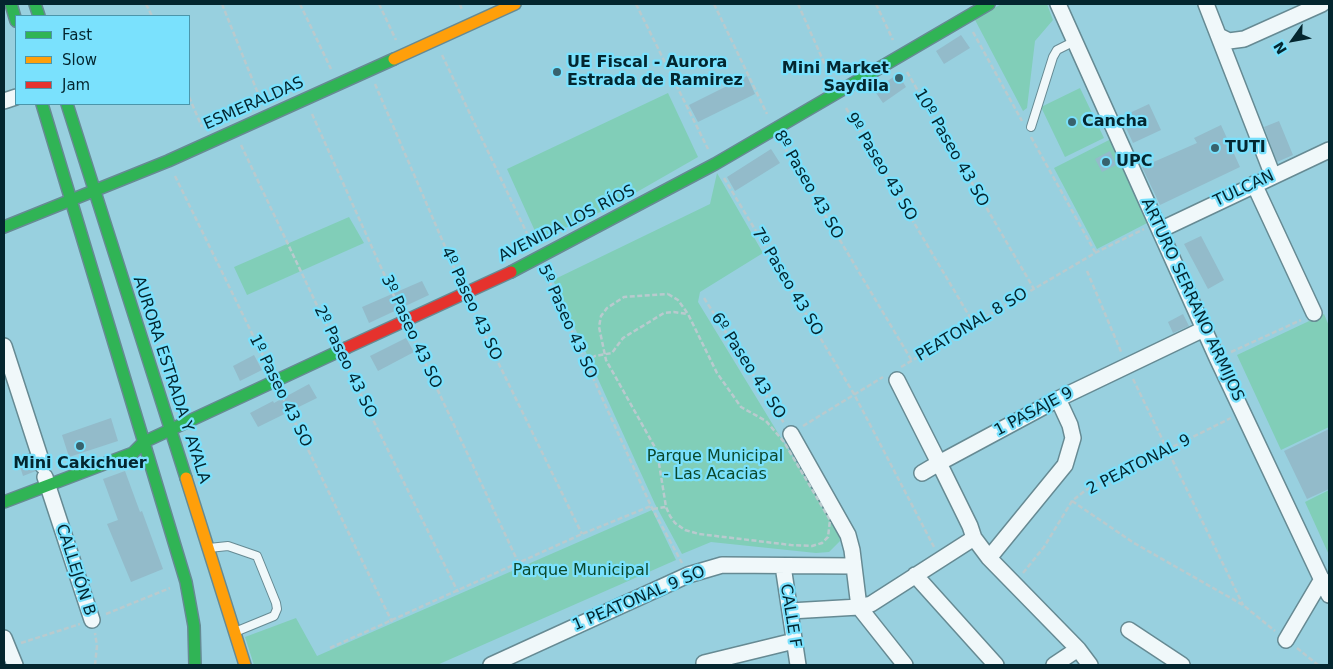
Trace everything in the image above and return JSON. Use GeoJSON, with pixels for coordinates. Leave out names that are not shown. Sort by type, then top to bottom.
{"type":"FeatureCollection","features":[{"type":"Feature","properties":{"kind":"main road"},"geometry":{"type":"LineString","coordinates":[[11,4],[15,18]]}},
{"type":"Feature","properties":{"kind":"main road","name":"ESMERALDAS"},"geometry":{"type":"LineString","coordinates":[[4,228],[168,161],[515,4]]}},
{"type":"Feature","properties":{"kind":"main road","name":"AVENIDA LOS RÍOS"},"geometry":{"type":"LineString","coordinates":[[4,491],[129,442],[144,442],[539,259],[714,164],[899,54],[988,4]]}},
{"type":"Feature","properties":{"kind":"main road"},"geometry":{"type":"LineString","coordinates":[[42,105],[186,582],[194,626],[198,664]]}},
{"type":"Feature","properties":{"kind":"main road","name":"AURORA ESTRADA Y AYALA"},"geometry":{"type":"LineString","coordinates":[[67,105],[169,430],[209,548],[244,661]]}},
{"type":"Feature","properties":{"kind":"main road","name":"AVENIDA LOS RÍOS"},"geometry":{"type":"LineString","coordinates":[[4,502],[45,476]]}},
{"type":"Feature","properties":{"kind":"main road"},"geometry":{"type":"LineString","coordinates":[[232,664],[244,661]]}},
{"type":"Feature","properties":{"kind":"street","name":"ARTURO SERRANO ARMIJOS"},"geometry":{"type":"LineString","coordinates":[[1058,4],[1217,358],[1329,595]]}},
{"type":"Feature","properties":{"kind":"street"},"geometry":{"type":"LineString","coordinates":[[1206,4],[1273,176]]}},
{"type":"Feature","properties":{"kind":"street"},"geometry":{"type":"LineString","coordinates":[[1220,36],[1229,41],[1244,39],[1322,4]]}},
{"type":"Feature","properties":{"kind":"street","name":"TULCAN"},"geometry":{"type":"LineString","coordinates":[[1158,227],[1329,150]]}},
{"type":"Feature","properties":{"kind":"street"},"geometry":{"type":"LineString","coordinates":[[1254,184],[1314,313]]}},
{"type":"Feature","properties":{"kind":"street","name":"1 PASAJE 9"},"geometry":{"type":"LineString","coordinates":[[922,473],[1058,399],[1204,329]]}},
{"type":"Feature","properties":{"kind":"street","name":"CALLEJÓN B"},"geometry":{"type":"LineString","coordinates":[[4,346],[92,620]]}},
{"type":"Feature","properties":{"kind":"street"},"geometry":{"type":"LineString","coordinates":[[893,375],[940,463],[974,538],[989,558],[1078,650],[1090,665]]}},
{"type":"Feature","properties":{"kind":"street"},"geometry":{"type":"LineString","coordinates":[[989,558],[1065,465],[1073,438],[1070,425],[1058,399]]}},
{"type":"Feature","properties":{"kind":"street"},"geometry":{"type":"LineString","coordinates":[[791,434],[848,535],[852,550],[859,607],[905,665]]}},
{"type":"Feature","properties":{"kind":"street"},"geometry":{"type":"LineString","coordinates":[[790,611],[859,607],[871,604],[974,538]]}},
{"type":"Feature","properties":{"kind":"street","name":"1 PEATONAL 9 SO"},"geometry":{"type":"LineString","coordinates":[[491,665],[688,575],[722,565],[783,566],[794,564],[853,566]]}},
{"type":"Feature","properties":{"kind":"street","name":"CALLE F"},"geometry":{"type":"LineString","coordinates":[[783,566],[798,665]]}},
{"type":"Feature","properties":{"kind":"street"},"geometry":{"type":"LineString","coordinates":[[915,575],[996,665]]}},
{"type":"Feature","properties":{"kind":"street"},"geometry":{"type":"LineString","coordinates":[[1286,640],[1322,578]]}},
{"type":"Feature","properties":{"kind":"street"},"geometry":{"type":"LineString","coordinates":[[1130,630],[1182,665]]}},
{"type":"Feature","properties":{"kind":"street"},"geometry":{"type":"LineString","coordinates":[[704,663],[794,641]]}},
{"type":"Feature","properties":{"kind":"street"},"geometry":{"type":"LineString","coordinates":[[5,645],[15,665]]}},
{"type":"Feature","properties":{"kind":"street"},"geometry":{"type":"LineString","coordinates":[[1054,665],[1078,650]]}},
{"type":"Feature","properties":{"kind":"lane"},"geometry":{"type":"LineString","coordinates":[[1031,127],[1053,57],[1057,50],[1074,41]]}},
{"type":"Feature","properties":{"kind":"lane"},"geometry":{"type":"LineString","coordinates":[[209,548],[228,546],[257,556],[276,603],[277,609],[274,616],[235,632]]}},
{"type":"Feature","properties":{"kind":"path"},"geometry":{"type":"LineString","coordinates":[[222,4],[268,116]]}},
{"type":"Feature","properties":{"kind":"path"},"geometry":{"type":"LineString","coordinates":[[300,4],[338,84]]}},
{"type":"Feature","properties":{"kind":"path"},"geometry":{"type":"LineString","coordinates":[[379,4],[403,55]]}},
{"type":"Feature","properties":{"kind":"path","name":"7º Paseo 43 SO"},"geometry":{"type":"LineString","coordinates":[[636,4],[714,164],[854,394],[941,559]]}},
{"type":"Feature","properties":{"kind":"path","name":"8º Paseo 43 SO"},"geometry":{"type":"LineString","coordinates":[[714,4],[784,147],[912,361]]}},
{"type":"Feature","properties":{"kind":"path","name":"9º Paseo 43 SO"},"geometry":{"type":"LineString","coordinates":[[798,4],[837,92],[974,324]]}},
{"type":"Feature","properties":{"kind":"path","name":"10º Paseo 43 SO"},"geometry":{"type":"LineString","coordinates":[[876,4],[915,86],[1034,289]]}},
{"type":"Feature","properties":{"kind":"path","name":"5º Paseo 43 SO"},"geometry":{"type":"LineString","coordinates":[[435,40],[539,259],[652,508],[688,575]]}},
{"type":"Feature","properties":{"kind":"path","name":"4º Paseo 43 SO"},"geometry":{"type":"LineString","coordinates":[[369,70],[464,293],[582,534]]}},
{"type":"Feature","properties":{"kind":"path","name":"3º Paseo 43 SO"},"geometry":{"type":"LineString","coordinates":[[305,99],[404,320],[519,564]]}},
{"type":"Feature","properties":{"kind":"path"},"geometry":{"type":"LineString","coordinates":[[190,100],[209,142]]}},
{"type":"Feature","properties":{"kind":"path","name":"2º Paseo 43 SO"},"geometry":{"type":"LineString","coordinates":[[234,131],[458,592]]}},
{"type":"Feature","properties":{"kind":"path","name":"1º Paseo 43 SO"},"geometry":{"type":"LineString","coordinates":[[168,161],[392,622]]}},
{"type":"Feature","properties":{"kind":"path","name":"PEATONAL 8 SO"},"geometry":{"type":"LineString","coordinates":[[791,434],[854,394],[893,375],[912,361],[1095,253],[1158,227]]}},
{"type":"Feature","properties":{"kind":"path"},"geometry":{"type":"LineString","coordinates":[[1087,271],[1127,366],[1243,605]]}},
{"type":"Feature","properties":{"kind":"path"},"geometry":{"type":"LineString","coordinates":[[668,294],[678,300],[688,314],[717,373],[736,400],[750,413],[766,421],[784,442],[822,506],[830,520],[830,527],[828,537],[822,544],[812,546],[699,534],[685,530],[675,524],[666,508],[657,451],[604,354],[599,327],[601,316],[607,308],[624,298],[668,294]]}},
{"type":"Feature","properties":{"kind":"path","name":"6º Paseo 43 SO"},"geometry":{"type":"LineString","coordinates":[[704,298],[791,434]]}},
{"type":"Feature","properties":{"kind":"path"},"geometry":{"type":"LineString","coordinates":[[585,362],[594,356],[612,353],[624,338],[664,314],[674,312],[688,314]]}},
{"type":"Feature","properties":{"kind":"path"},"geometry":{"type":"LineString","coordinates":[[1217,358],[1314,313]]}},
{"type":"Feature","properties":{"kind":"path","name":"2 PEATONAL 9"},"geometry":{"type":"LineString","coordinates":[[1014,584],[1044,547],[1072,501],[1099,483],[1244,412]]}},
{"type":"Feature","properties":{"kind":"path"},"geometry":{"type":"LineString","coordinates":[[1072,501],[1134,543],[1243,605],[1318,665]]}},
{"type":"Feature","properties":{"kind":"path"},"geometry":{"type":"LineString","coordinates":[[330,648],[392,622],[582,534],[652,508],[666,508]]}},
{"type":"Feature","properties":{"kind":"path","name":"CALLEJÓN B"},"geometry":{"type":"LineString","coordinates":[[92,620],[97,646],[95,665]]}},
{"type":"Feature","properties":{"kind":"green space"},"geometry":{"type":"Polygon","coordinates":[[[1002,4],[1047,4],[1053,20],[1035,41],[1027,108],[1023,111],[974,18],[1002,4]]]}},
{"type":"Feature","properties":{"kind":"green space","name":"Cancha"},"geometry":{"type":"Polygon","coordinates":[[[1080,88],[1104,138],[1065,157],[1041,107],[1080,88]]]}},
{"type":"Feature","properties":{"kind":"green space"},"geometry":{"type":"Polygon","coordinates":[[[668,93],[698,157],[609,208],[539,240],[507,169],[668,93]]]}},
{"type":"Feature","properties":{"kind":"green space"},"geometry":{"type":"Polygon","coordinates":[[[1113,138],[1151,221],[1097,249],[1054,168],[1113,138]]]}},
{"type":"Feature","properties":{"kind":"green space","name":"Parque Municipal - Las Acacias"},"geometry":{"type":"Polygon","coordinates":[[[717,173],[763,253],[700,292],[698,302],[839,533],[840,541],[829,552],[816,553],[711,542],[682,554],[655,504],[553,280],[710,204],[717,173]]]}},
{"type":"Feature","properties":{"kind":"green space"},"geometry":{"type":"Polygon","coordinates":[[[349,217],[364,243],[247,295],[234,267],[349,217]]]}},
{"type":"Feature","properties":{"kind":"green space"},"geometry":{"type":"Polygon","coordinates":[[[1324,314],[1329,326],[1329,427],[1281,450],[1237,355],[1324,314]]]}},
{"type":"Feature","properties":{"kind":"green space"},"geometry":{"type":"Polygon","coordinates":[[[1329,490],[1329,555],[1305,502],[1329,490]]]}},
{"type":"Feature","properties":{"kind":"green space","name":"Parque Municipal"},"geometry":{"type":"Polygon","coordinates":[[[652,510],[676,560],[437,665],[254,665],[245,637],[296,618],[317,656],[652,510]]]}},
{"type":"Feature","properties":{"kind":"building"},"geometry":{"type":"Polygon","coordinates":[[[961,35],[970,48],[944,64],[936,51],[961,35]]]}},
{"type":"Feature","properties":{"kind":"building"},"geometry":{"type":"Polygon","coordinates":[[[898,74],[906,87],[883,103],[874,90],[898,74]]]}},
{"type":"Feature","properties":{"kind":"building"},"geometry":{"type":"Polygon","coordinates":[[[747,76],[755,94],[698,122],[689,105],[747,76]]]}},
{"type":"Feature","properties":{"kind":"building"},"geometry":{"type":"Polygon","coordinates":[[[1149,104],[1161,130],[1133,143],[1121,117],[1149,104]]]}},
{"type":"Feature","properties":{"kind":"building"},"geometry":{"type":"Polygon","coordinates":[[[1279,121],[1293,155],[1277,162],[1264,127],[1279,121]]]}},
{"type":"Feature","properties":{"kind":"building"},"geometry":{"type":"Polygon","coordinates":[[[1221,125],[1240,167],[1160,205],[1142,167],[1197,143],[1194,138],[1221,125]]]}},
{"type":"Feature","properties":{"kind":"building"},"geometry":{"type":"Polygon","coordinates":[[[771,149],[780,163],[735,191],[727,177],[771,149]]]}},
{"type":"Feature","properties":{"kind":"building","name":"UPC"},"geometry":{"type":"Polygon","coordinates":[[[1110,151],[1116,165],[1102,172],[1095,159],[1110,151]]]}},
{"type":"Feature","properties":{"kind":"building"},"geometry":{"type":"Polygon","coordinates":[[[1201,236],[1224,280],[1208,289],[1184,244],[1201,236]]]}},
{"type":"Feature","properties":{"kind":"building"},"geometry":{"type":"Polygon","coordinates":[[[422,281],[429,295],[369,323],[362,307],[422,281]]]}},
{"type":"Feature","properties":{"kind":"building"},"geometry":{"type":"Polygon","coordinates":[[[1183,314],[1189,326],[1173,333],[1168,322],[1183,314]]]}},
{"type":"Feature","properties":{"kind":"building"},"geometry":{"type":"Polygon","coordinates":[[[406,338],[414,352],[378,371],[370,356],[406,338]]]}},
{"type":"Feature","properties":{"kind":"building"},"geometry":{"type":"Polygon","coordinates":[[[254,355],[262,370],[240,381],[233,366],[254,355]]]}},
{"type":"Feature","properties":{"kind":"building"},"geometry":{"type":"Polygon","coordinates":[[[309,384],[317,398],[258,427],[250,413],[273,401],[274,403],[309,384]]]}},
{"type":"Feature","properties":{"kind":"building"},"geometry":{"type":"Polygon","coordinates":[[[111,418],[118,441],[69,457],[62,435],[111,418]]]}},
{"type":"Feature","properties":{"kind":"building"},"geometry":{"type":"Polygon","coordinates":[[[1329,429],[1329,489],[1307,499],[1284,451],[1329,429]]]}},
{"type":"Feature","properties":{"kind":"building"},"geometry":{"type":"Polygon","coordinates":[[[29,453],[36,471],[23,476],[17,457],[29,453]]]}},
{"type":"Feature","properties":{"kind":"building"},"geometry":{"type":"Polygon","coordinates":[[[125,471],[163,569],[131,582],[107,524],[118,520],[103,479],[125,471]]]}},
{"type":"Feature","properties":{"kind":"traffic: fast"},"geometry":{"type":"LineString","coordinates":[[11,4],[15,18]]}},
{"type":"Feature","properties":{"kind":"traffic: fast"},"geometry":{"type":"LineString","coordinates":[[35,4],[39,15]]}},
{"type":"Feature","properties":{"kind":"traffic: fast"},"geometry":{"type":"LineString","coordinates":[[511,272],[715,164],[989,4]]}},
{"type":"Feature","properties":{"kind":"traffic: fast"},"geometry":{"type":"LineString","coordinates":[[4,227],[168,161],[394,59]]}},
{"type":"Feature","properties":{"kind":"traffic: fast"},"geometry":{"type":"LineString","coordinates":[[42,105],[186,582],[194,626],[195,665]]}},
{"type":"Feature","properties":{"kind":"traffic: fast"},"geometry":{"type":"LineString","coordinates":[[67,105],[186,478]]}},
{"type":"Feature","properties":{"kind":"traffic: fast"},"geometry":{"type":"LineString","coordinates":[[4,502],[133,453],[144,442],[346,348]]}},
{"type":"Feature","properties":{"kind":"traffic: slow"},"geometry":{"type":"LineString","coordinates":[[394,59],[515,4]]}},
{"type":"Feature","properties":{"kind":"traffic: slow"},"geometry":{"type":"LineString","coordinates":[[186,478],[245,665]]}},
{"type":"Feature","properties":{"kind":"traffic: jam"},"geometry":{"type":"LineString","coordinates":[[346,348],[511,272]]}},
{"type":"Feature","properties":{"kind":"place","name":"UE Fiscal - Aurora Estrada de Ramirez"},"geometry":{"type":"Point","coordinates":[557,72]}},
{"type":"Feature","properties":{"kind":"place","name":"Mini Market Saydila"},"geometry":{"type":"Point","coordinates":[899,78]}},
{"type":"Feature","properties":{"kind":"place","name":"Cancha"},"geometry":{"type":"Point","coordinates":[1072,122]}},
{"type":"Feature","properties":{"kind":"place","name":"TUTI"},"geometry":{"type":"Point","coordinates":[1215,148]}},
{"type":"Feature","properties":{"kind":"place","name":"UPC"},"geometry":{"type":"Point","coordinates":[1106,162]}},
{"type":"Feature","properties":{"kind":"place","name":"Mini Cakichuer"},"geometry":{"type":"Point","coordinates":[80,446]}}]}
